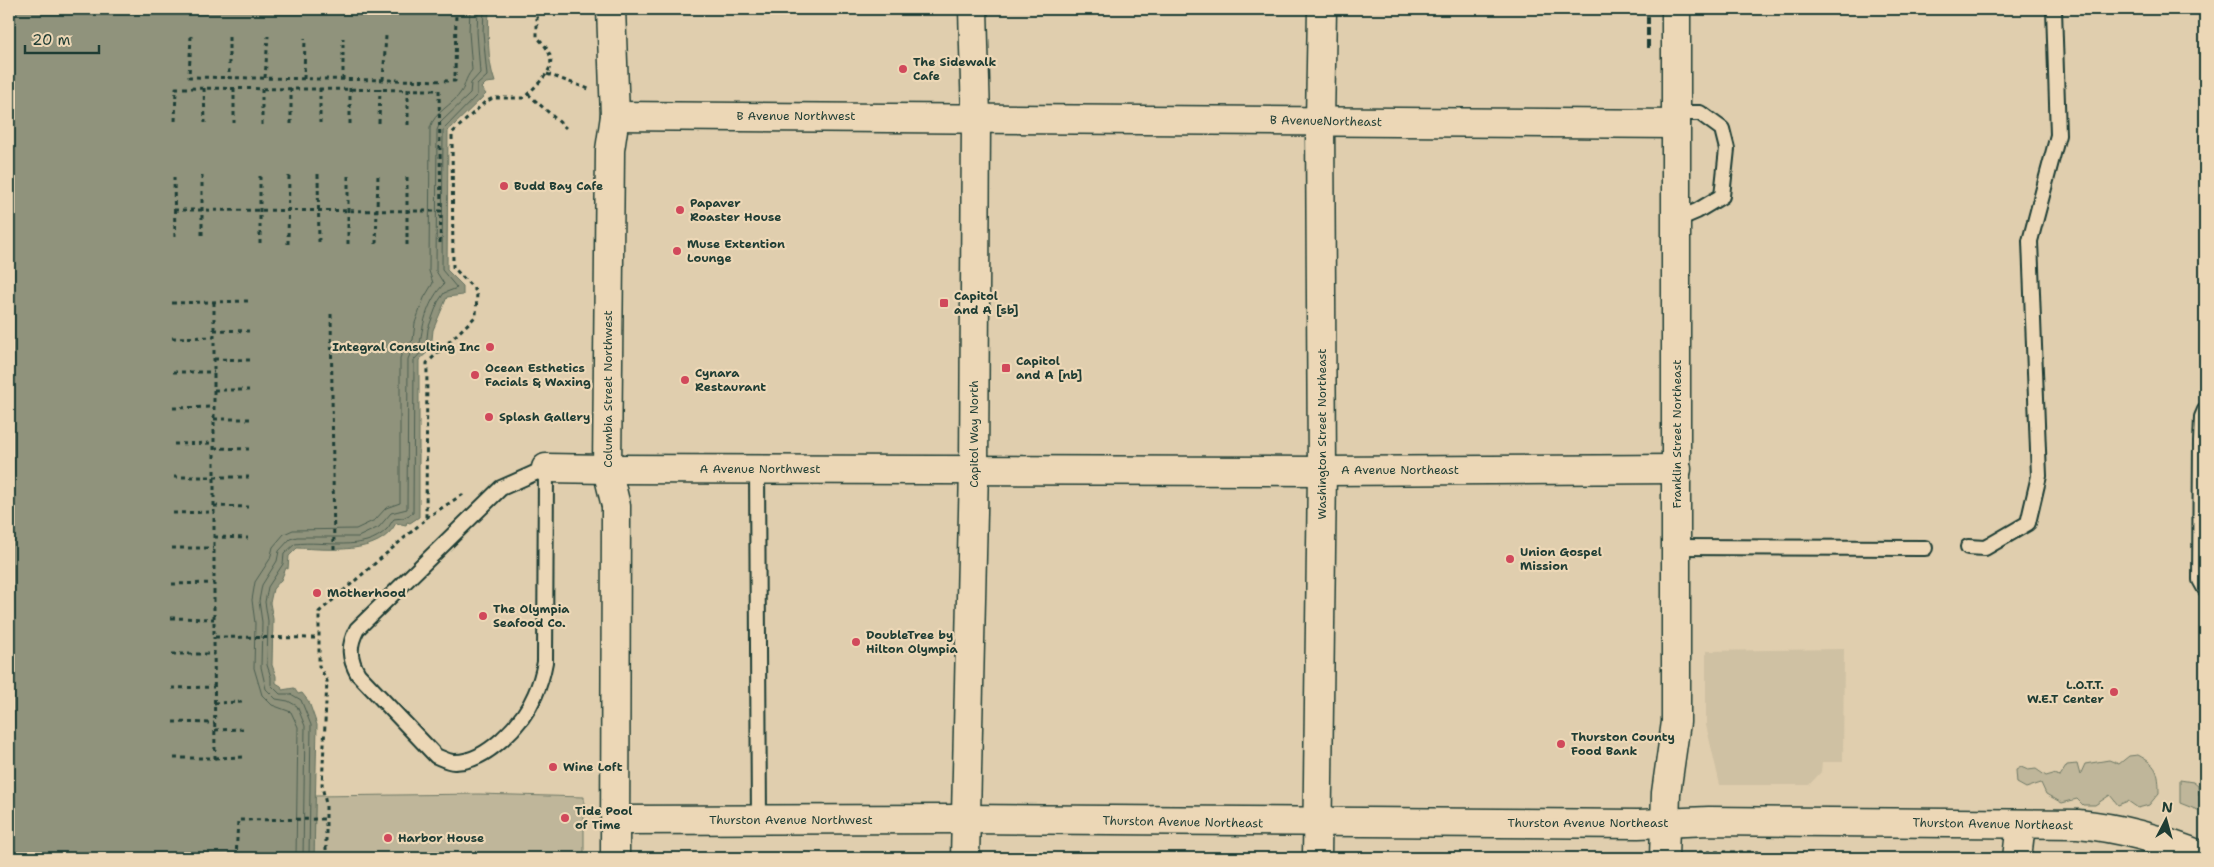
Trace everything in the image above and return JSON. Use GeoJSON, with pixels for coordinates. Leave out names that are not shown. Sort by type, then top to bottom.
{"type":"FeatureCollection","features":[{"type":"Feature","properties":{"kind":"street","name":"Columbia Street Northwest"},"geometry":{"type":"LineString","coordinates":[[611,9],[615,116],[610,150],[607,469],[616,506],[615,858]]}},
{"type":"Feature","properties":{"kind":"street","name":"Capitol Way North"},"geometry":{"type":"LineString","coordinates":[[965,858],[974,469],[976,118],[973,9]]}},
{"type":"Feature","properties":{"kind":"street","name":"Washington Street Northeast"},"geometry":{"type":"LineString","coordinates":[[1317,858],[1322,471],[1320,121],[1322,9]]}},
{"type":"Feature","properties":{"kind":"street","name":"Franklin Street Northeast"},"geometry":{"type":"LineString","coordinates":[[1664,858],[1664,824],[1676,722],[1676,9]]}},
{"type":"Feature","properties":{"kind":"street","name":"B Avenue Northwest"},"geometry":{"type":"LineString","coordinates":[[615,116],[976,118]]}},
{"type":"Feature","properties":{"kind":"street","name":"B AvenueNortheast"},"geometry":{"type":"LineString","coordinates":[[976,118],[1320,121],[1676,118]]}},
{"type":"Feature","properties":{"kind":"street","name":"A Avenue Northwest"},"geometry":{"type":"LineString","coordinates":[[546,468],[974,469]]}},
{"type":"Feature","properties":{"kind":"street","name":"A Avenue Northeast"},"geometry":{"type":"LineString","coordinates":[[974,469],[1322,471],[1677,469]]}},
{"type":"Feature","properties":{"kind":"street","name":"Thurston Avenue Northwest"},"geometry":{"type":"LineString","coordinates":[[616,820],[966,819]]}},
{"type":"Feature","properties":{"kind":"street","name":"Thurston Avenue Northeast"},"geometry":{"type":"LineString","coordinates":[[966,819],[1317,823],[1664,824],[1709,821],[2021,824],[2108,827],[2168,842],[2205,857]]}},
{"type":"Feature","properties":{"kind":"street"},"geometry":{"type":"LineString","coordinates":[[2017,858],[2021,824]]}},
{"type":"Feature","properties":{"kind":"lane"},"geometry":{"type":"LineString","coordinates":[[1968,547],[1985,548],[2028,523],[2039,476],[2030,241],[2058,135],[2054,9]]}},
{"type":"Feature","properties":{"kind":"lane"},"geometry":{"type":"LineString","coordinates":[[1676,118],[1700,113],[1722,129],[1727,149],[1722,196],[1697,211],[1676,220]]}},
{"type":"Feature","properties":{"kind":"lane"},"geometry":{"type":"LineString","coordinates":[[2205,410],[2202,417],[2201,442],[2200,580],[2205,589]]}},
{"type":"Feature","properties":{"kind":"lane"},"geometry":{"type":"LineString","coordinates":[[546,468],[545,662],[541,680],[535,697],[524,714],[494,747],[472,760],[453,762],[436,756],[358,674],[352,662],[350,649],[352,639],[357,629],[500,488],[546,468]]}},
{"type":"Feature","properties":{"kind":"lane"},"geometry":{"type":"LineString","coordinates":[[757,469],[759,820]]}},
{"type":"Feature","properties":{"kind":"lane"},"geometry":{"type":"LineString","coordinates":[[1677,547],[1925,548]]}},
{"type":"Feature","properties":{"kind":"path"},"geometry":{"type":"LineString","coordinates":[[191,36],[189,77],[455,81],[456,9]]}},
{"type":"Feature","properties":{"kind":"path"},"geometry":{"type":"LineString","coordinates":[[426,519],[427,363],[476,316],[477,292],[453,267],[452,133],[485,102],[493,98],[524,98],[546,74],[551,62],[550,54],[548,48],[536,37],[536,9]]}},
{"type":"Feature","properties":{"kind":"path"},"geometry":{"type":"LineString","coordinates":[[229,36],[230,78]]}},
{"type":"Feature","properties":{"kind":"path"},"geometry":{"type":"LineString","coordinates":[[265,78],[268,36]]}},
{"type":"Feature","properties":{"kind":"path"},"geometry":{"type":"LineString","coordinates":[[383,80],[386,36]]}},
{"type":"Feature","properties":{"kind":"path"},"geometry":{"type":"LineString","coordinates":[[304,79],[305,38]]}},
{"type":"Feature","properties":{"kind":"path"},"geometry":{"type":"LineString","coordinates":[[343,38],[343,80]]}},
{"type":"Feature","properties":{"kind":"path"},"geometry":{"type":"LineString","coordinates":[[546,74],[597,92]]}},
{"type":"Feature","properties":{"kind":"path"},"geometry":{"type":"LineString","coordinates":[[175,122],[176,88],[380,88],[440,90],[440,243]]}},
{"type":"Feature","properties":{"kind":"path"},"geometry":{"type":"LineString","coordinates":[[204,88],[205,123]]}},
{"type":"Feature","properties":{"kind":"path"},"geometry":{"type":"LineString","coordinates":[[234,88],[234,123]]}},
{"type":"Feature","properties":{"kind":"path"},"geometry":{"type":"LineString","coordinates":[[262,88],[262,125]]}},
{"type":"Feature","properties":{"kind":"path"},"geometry":{"type":"LineString","coordinates":[[290,88],[291,124]]}},
{"type":"Feature","properties":{"kind":"path"},"geometry":{"type":"LineString","coordinates":[[320,88],[320,123]]}},
{"type":"Feature","properties":{"kind":"path"},"geometry":{"type":"LineString","coordinates":[[350,88],[350,124]]}},
{"type":"Feature","properties":{"kind":"path"},"geometry":{"type":"LineString","coordinates":[[379,123],[380,88]]}},
{"type":"Feature","properties":{"kind":"path"},"geometry":{"type":"LineString","coordinates":[[408,89],[408,125]]}},
{"type":"Feature","properties":{"kind":"path"},"geometry":{"type":"LineString","coordinates":[[528,94],[566,128]]}},
{"type":"Feature","properties":{"kind":"path"},"geometry":{"type":"LineString","coordinates":[[318,174],[319,244]]}},
{"type":"Feature","properties":{"kind":"path"},"geometry":{"type":"LineString","coordinates":[[202,175],[202,239]]}},
{"type":"Feature","properties":{"kind":"path"},"geometry":{"type":"LineString","coordinates":[[288,244],[289,175]]}},
{"type":"Feature","properties":{"kind":"path"},"geometry":{"type":"LineString","coordinates":[[376,244],[378,175]]}},
{"type":"Feature","properties":{"kind":"path"},"geometry":{"type":"LineString","coordinates":[[407,175],[407,245]]}},
{"type":"Feature","properties":{"kind":"path"},"geometry":{"type":"LineString","coordinates":[[260,176],[260,243]]}},
{"type":"Feature","properties":{"kind":"path"},"geometry":{"type":"LineString","coordinates":[[348,176],[348,244]]}},
{"type":"Feature","properties":{"kind":"path"},"geometry":{"type":"LineString","coordinates":[[174,177],[175,239]]}},
{"type":"Feature","properties":{"kind":"path"},"geometry":{"type":"LineString","coordinates":[[174,210],[441,211]]}},
{"type":"Feature","properties":{"kind":"path"},"geometry":{"type":"LineString","coordinates":[[172,303],[248,301]]}},
{"type":"Feature","properties":{"kind":"path"},"geometry":{"type":"LineString","coordinates":[[214,302],[215,758]]}},
{"type":"Feature","properties":{"kind":"path"},"geometry":{"type":"LineString","coordinates":[[331,314],[334,549]]}},
{"type":"Feature","properties":{"kind":"path"},"geometry":{"type":"LineString","coordinates":[[214,330],[250,331]]}},
{"type":"Feature","properties":{"kind":"path"},"geometry":{"type":"LineString","coordinates":[[172,338],[214,337]]}},
{"type":"Feature","properties":{"kind":"path"},"geometry":{"type":"LineString","coordinates":[[214,359],[250,360]]}},
{"type":"Feature","properties":{"kind":"path"},"geometry":{"type":"LineString","coordinates":[[173,372],[214,372]]}},
{"type":"Feature","properties":{"kind":"path"},"geometry":{"type":"LineString","coordinates":[[214,390],[250,390]]}},
{"type":"Feature","properties":{"kind":"path"},"geometry":{"type":"LineString","coordinates":[[173,408],[214,407]]}},
{"type":"Feature","properties":{"kind":"path"},"geometry":{"type":"LineString","coordinates":[[214,419],[250,419]]}},
{"type":"Feature","properties":{"kind":"path"},"geometry":{"type":"LineString","coordinates":[[174,444],[214,445],[249,449]]}},
{"type":"Feature","properties":{"kind":"path"},"geometry":{"type":"LineString","coordinates":[[174,477],[249,478]]}},
{"type":"Feature","properties":{"kind":"path"},"geometry":{"type":"LineString","coordinates":[[326,858],[326,804],[322,786],[327,681],[319,666],[319,612],[426,519],[466,493]]}},
{"type":"Feature","properties":{"kind":"path"},"geometry":{"type":"LineString","coordinates":[[214,506],[248,507]]}},
{"type":"Feature","properties":{"kind":"path"},"geometry":{"type":"LineString","coordinates":[[173,512],[214,512]]}},
{"type":"Feature","properties":{"kind":"path"},"geometry":{"type":"LineString","coordinates":[[214,537],[248,538]]}},
{"type":"Feature","properties":{"kind":"path"},"geometry":{"type":"LineString","coordinates":[[172,548],[214,548]]}},
{"type":"Feature","properties":{"kind":"path"},"geometry":{"type":"LineString","coordinates":[[172,584],[214,583]]}},
{"type":"Feature","properties":{"kind":"path"},"geometry":{"type":"LineString","coordinates":[[171,618],[214,619]]}},
{"type":"Feature","properties":{"kind":"path"},"geometry":{"type":"LineString","coordinates":[[214,637],[319,638]]}},
{"type":"Feature","properties":{"kind":"path"},"geometry":{"type":"LineString","coordinates":[[172,654],[214,654]]}},
{"type":"Feature","properties":{"kind":"path"},"geometry":{"type":"LineString","coordinates":[[172,688],[214,687]]}},
{"type":"Feature","properties":{"kind":"path"},"geometry":{"type":"LineString","coordinates":[[214,703],[243,702]]}},
{"type":"Feature","properties":{"kind":"path"},"geometry":{"type":"LineString","coordinates":[[173,722],[214,723]]}},
{"type":"Feature","properties":{"kind":"path"},"geometry":{"type":"LineString","coordinates":[[214,730],[244,729]]}},
{"type":"Feature","properties":{"kind":"path"},"geometry":{"type":"LineString","coordinates":[[174,758],[244,757]]}},
{"type":"Feature","properties":{"kind":"path"},"geometry":{"type":"LineString","coordinates":[[236,858],[238,820],[326,819]]}},
{"type":"Feature","properties":{"kind":"path"},"geometry":{"type":"LineString","coordinates":[[1698,852],[1760,852]]}},
{"type":"Feature","properties":{"kind":"shaded area"},"geometry":{"type":"Polygon","coordinates":[[[1844,649],[1843,762],[1822,762],[1821,772],[1809,785],[1720,785],[1706,725],[1706,651],[1844,649]]]}},
{"type":"Feature","properties":{"kind":"shaded area"},"geometry":{"type":"Polygon","coordinates":[[[2138,755],[2149,762],[2156,770],[2159,793],[2149,805],[2138,808],[2128,801],[2118,805],[2110,795],[2095,805],[2083,805],[2077,799],[2062,803],[2046,794],[2041,783],[2026,788],[2017,783],[2016,770],[2021,767],[2028,770],[2036,769],[2046,776],[2053,774],[2060,776],[2067,765],[2077,764],[2080,775],[2085,764],[2109,760],[2119,764],[2129,756],[2138,755]]]}},
{"type":"Feature","properties":{"kind":"shaded area"},"geometry":{"type":"Polygon","coordinates":[[[2180,780],[2193,782],[2198,786],[2199,796],[2205,793],[2205,813],[2180,803],[2180,780]]]}},
{"type":"Feature","properties":{"kind":"shaded area"},"geometry":{"type":"Polygon","coordinates":[[[479,794],[584,797],[584,858],[314,858],[315,796],[479,794]]]}},
{"type":"Feature","properties":{"kind":"water"},"geometry":{"type":"Polygon","coordinates":[[[9,9],[489,9],[489,55],[495,82],[486,83],[481,88],[486,94],[448,131],[447,270],[463,286],[463,295],[447,297],[433,330],[431,349],[419,360],[419,517],[410,523],[407,522],[406,525],[396,523],[388,534],[366,546],[337,549],[297,548],[289,556],[288,569],[286,568],[281,580],[273,589],[270,603],[273,619],[272,665],[276,676],[276,683],[281,686],[282,690],[294,688],[298,694],[302,693],[309,702],[317,725],[314,858],[9,858],[9,9]]]}},
{"type":"Feature","properties":{"kind":"railway"},"geometry":{"type":"LineString","coordinates":[[1648,9],[1648,48]]}},
{"type":"Feature","properties":{"kind":"place","name":"The Sidewalk Cafe"},"geometry":{"type":"Point","coordinates":[903,69]}},
{"type":"Feature","properties":{"kind":"place","name":"Budd Bay Cafe"},"geometry":{"type":"Point","coordinates":[504,186]}},
{"type":"Feature","properties":{"kind":"place","name":"Papaver Roaster House"},"geometry":{"type":"Point","coordinates":[680,210]}},
{"type":"Feature","properties":{"kind":"place","name":"Muse Extention Lounge"},"geometry":{"type":"Point","coordinates":[677,251]}},
{"type":"Feature","properties":{"kind":"place","name":"Capitol and A [sb]"},"geometry":{"type":"Point","coordinates":[944,303]}},
{"type":"Feature","properties":{"kind":"place","name":"Integral Consulting Inc"},"geometry":{"type":"Point","coordinates":[490,347]}},
{"type":"Feature","properties":{"kind":"place","name":"Capitol and A [nb]"},"geometry":{"type":"Point","coordinates":[1006,368]}},
{"type":"Feature","properties":{"kind":"place","name":"Ocean Esthetics Facials & Waxing"},"geometry":{"type":"Point","coordinates":[475,375]}},
{"type":"Feature","properties":{"kind":"place","name":"Cynara Restaurant"},"geometry":{"type":"Point","coordinates":[685,380]}},
{"type":"Feature","properties":{"kind":"place","name":"Splash Gallery"},"geometry":{"type":"Point","coordinates":[489,417]}},
{"type":"Feature","properties":{"kind":"place","name":"Union Gospel Mission"},"geometry":{"type":"Point","coordinates":[1510,559]}},
{"type":"Feature","properties":{"kind":"place","name":"Motherhood"},"geometry":{"type":"Point","coordinates":[317,593]}},
{"type":"Feature","properties":{"kind":"place","name":"The Olympia Seafood Co."},"geometry":{"type":"Point","coordinates":[483,616]}},
{"type":"Feature","properties":{"kind":"place","name":"DoubleTree by Hilton Olympia"},"geometry":{"type":"Point","coordinates":[856,642]}},
{"type":"Feature","properties":{"kind":"place","name":"L.O.T.T. W.E.T Center"},"geometry":{"type":"Point","coordinates":[2114,692]}},
{"type":"Feature","properties":{"kind":"place","name":"Thurston County Food Bank"},"geometry":{"type":"Point","coordinates":[1561,744]}},
{"type":"Feature","properties":{"kind":"place","name":"Wine Loft"},"geometry":{"type":"Point","coordinates":[553,767]}},
{"type":"Feature","properties":{"kind":"place","name":"Tide Pool of Time"},"geometry":{"type":"Point","coordinates":[565,818]}},
{"type":"Feature","properties":{"kind":"place","name":"Harbor House"},"geometry":{"type":"Point","coordinates":[388,838]}}]}
